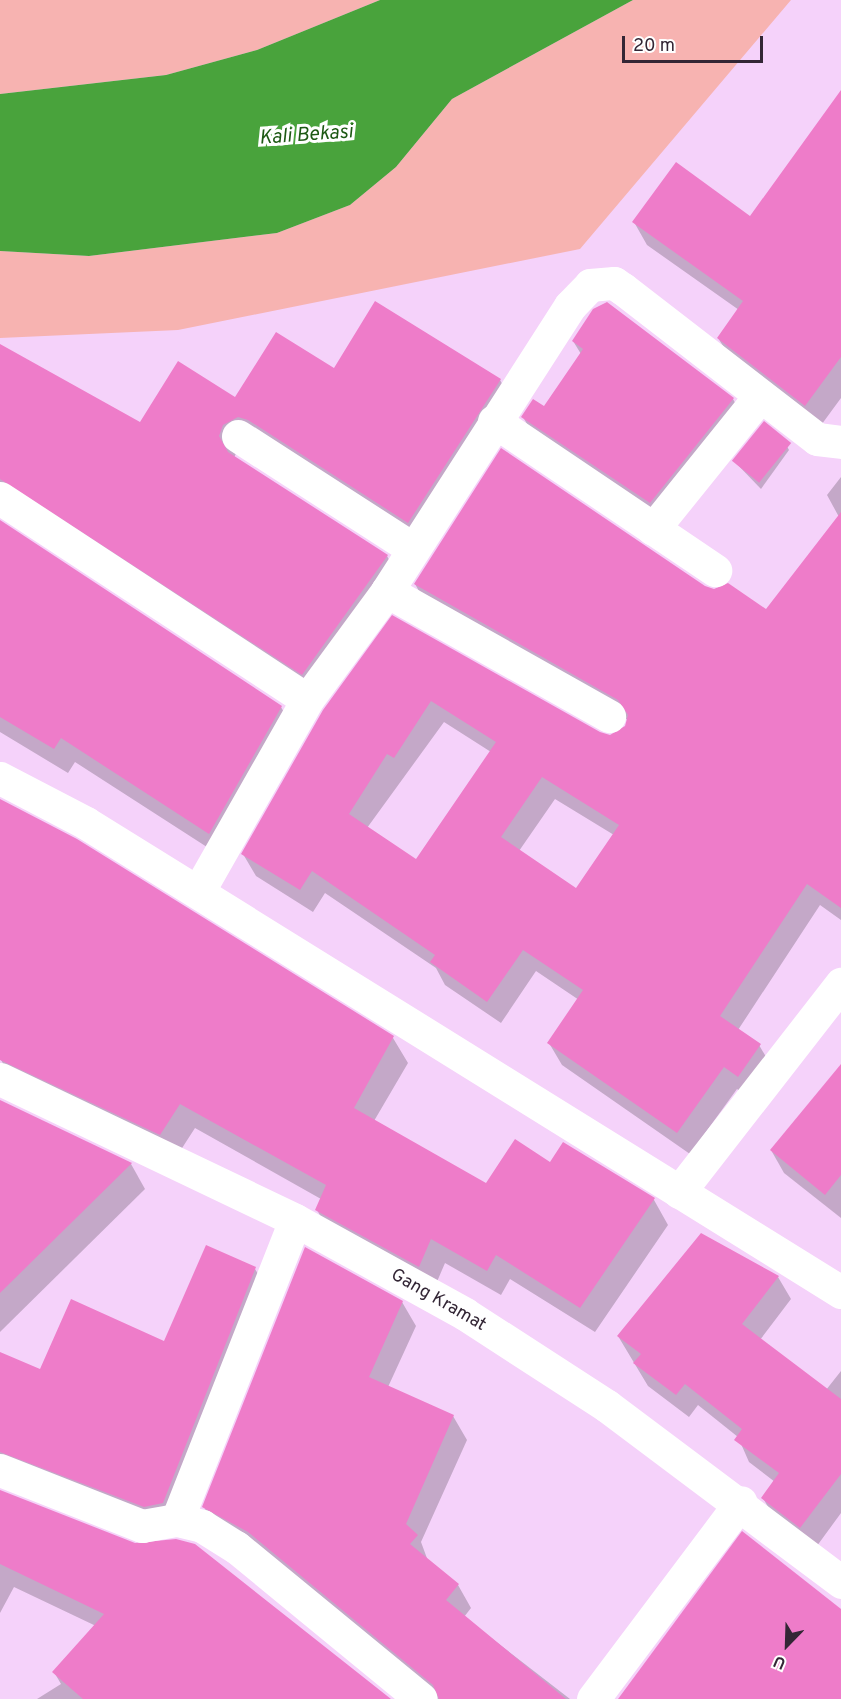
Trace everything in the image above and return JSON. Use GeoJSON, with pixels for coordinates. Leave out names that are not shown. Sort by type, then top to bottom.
{"type":"FeatureCollection","features":[{"type":"Feature","properties":{"kind":"street"},"geometry":{"type":"LineString","coordinates":[[198,892],[307,700],[387,591],[412,548],[580,292],[601,282],[623,289],[817,439],[841,442]]}},
{"type":"Feature","properties":{"kind":"street"},"geometry":{"type":"LineString","coordinates":[[653,529],[760,396]]}},
{"type":"Feature","properties":{"kind":"street"},"geometry":{"type":"LineString","coordinates":[[494,421],[716,570]]}},
{"type":"Feature","properties":{"kind":"street"},"geometry":{"type":"LineString","coordinates":[[238,436],[412,548]]}},
{"type":"Feature","properties":{"kind":"street"},"geometry":{"type":"LineString","coordinates":[[0,498],[307,700]]}},
{"type":"Feature","properties":{"kind":"street"},"geometry":{"type":"LineString","coordinates":[[387,591],[609,716]]}},
{"type":"Feature","properties":{"kind":"street"},"geometry":{"type":"LineString","coordinates":[[0,778],[86,823],[841,1292]]}},
{"type":"Feature","properties":{"kind":"street"},"geometry":{"type":"LineString","coordinates":[[679,1192],[841,984]]}},
{"type":"Feature","properties":{"kind":"street","name":"Gang Kramat"},"geometry":{"type":"LineString","coordinates":[[0,1079],[295,1220],[465,1314],[741,1502],[841,1582]]}},
{"type":"Feature","properties":{"kind":"street"},"geometry":{"type":"LineString","coordinates":[[177,1520],[295,1220]]}},
{"type":"Feature","properties":{"kind":"street"},"geometry":{"type":"LineString","coordinates":[[0,1470],[142,1526],[177,1520],[202,1526],[236,1547],[421,1699]]}},
{"type":"Feature","properties":{"kind":"street"},"geometry":{"type":"LineString","coordinates":[[592,1699],[741,1502]]}},
{"type":"Feature","properties":{"kind":"shaded area"},"geometry":{"type":"Polygon","coordinates":[[[0,0],[380,0],[257,50],[166,75],[0,94],[0,0]]]}},
{"type":"Feature","properties":{"kind":"shaded area"},"geometry":{"type":"Polygon","coordinates":[[[633,0],[791,0],[580,249],[178,330],[0,338],[0,251],[89,256],[277,233],[350,205],[396,167],[452,99],[633,0]]]}},
{"type":"Feature","properties":{"kind":"water","name":"Kali Bekasi"},"geometry":{"type":"Polygon","coordinates":[[[380,0],[633,0],[452,99],[396,167],[350,205],[277,233],[89,256],[0,251],[0,94],[166,75],[257,50],[380,0]]]}},
{"type":"Feature","properties":{"kind":"building"},"geometry":{"type":"Polygon","coordinates":[[[841,90],[841,357],[805,406],[717,338],[743,301],[632,222],[676,162],[750,216],[841,90]]]}},
{"type":"Feature","properties":{"kind":"building"},"geometry":{"type":"Polygon","coordinates":[[[375,301],[501,379],[408,523],[248,420],[238,417],[223,425],[219,436],[228,452],[388,555],[302,675],[0,479],[0,344],[140,422],[178,361],[235,397],[276,332],[334,368],[375,301]]]}},
{"type":"Feature","properties":{"kind":"building"},"geometry":{"type":"Polygon","coordinates":[[[607,302],[734,398],[650,503],[521,417],[533,399],[544,406],[583,349],[572,341],[593,309],[607,302]]]}},
{"type":"Feature","properties":{"kind":"building"},"geometry":{"type":"Polygon","coordinates":[[[764,421],[791,443],[759,483],[732,461],[764,421]]]}},
{"type":"Feature","properties":{"kind":"building"},"geometry":{"type":"Polygon","coordinates":[[[501,448],[705,586],[714,589],[728,583],[766,609],[841,512],[841,908],[807,884],[720,1016],[761,1044],[738,1077],[724,1067],[677,1133],[547,1043],[583,990],[523,950],[487,1002],[430,962],[435,955],[312,871],[300,890],[241,854],[323,710],[392,615],[600,732],[610,735],[625,726],[628,715],[618,700],[414,584],[501,448]],[[431,701],[394,758],[387,754],[349,814],[416,859],[496,742],[431,701]],[[542,777],[501,837],[576,888],[619,825],[542,777]]]}},
{"type":"Feature","properties":{"kind":"building"},"geometry":{"type":"Polygon","coordinates":[[[0,520],[282,706],[209,834],[61,738],[54,749],[0,717],[0,520]]]}},
{"type":"Feature","properties":{"kind":"building"},"geometry":{"type":"Polygon","coordinates":[[[0,799],[77,839],[394,1036],[354,1108],[486,1183],[515,1139],[550,1162],[563,1142],[655,1198],[580,1308],[496,1255],[487,1271],[431,1239],[419,1267],[315,1210],[326,1185],[180,1104],[160,1135],[0,1060],[0,799]]]}},
{"type":"Feature","properties":{"kind":"building"},"geometry":{"type":"Polygon","coordinates":[[[841,1064],[841,1175],[825,1195],[770,1150],[841,1064]]]}},
{"type":"Feature","properties":{"kind":"building"},"geometry":{"type":"Polygon","coordinates":[[[0,1100],[132,1163],[0,1293],[0,1100]]]}},
{"type":"Feature","properties":{"kind":"building"},"geometry":{"type":"Polygon","coordinates":[[[701,1233],[779,1276],[742,1324],[841,1399],[841,1474],[800,1528],[761,1498],[779,1473],[734,1440],[742,1429],[685,1384],[676,1395],[633,1363],[641,1354],[617,1336],[701,1233]]]}},
{"type":"Feature","properties":{"kind":"building"},"geometry":{"type":"Polygon","coordinates":[[[206,1245],[256,1267],[163,1503],[144,1507],[0,1452],[0,1352],[40,1369],[71,1299],[164,1341],[206,1245]]]}},
{"type":"Feature","properties":{"kind":"building"},"geometry":{"type":"Polygon","coordinates":[[[305,1247],[403,1301],[369,1377],[454,1415],[406,1524],[418,1535],[410,1544],[459,1584],[446,1600],[566,1699],[439,1699],[433,1685],[248,1532],[202,1507],[305,1247]]]}},
{"type":"Feature","properties":{"kind":"building"},"geometry":{"type":"Polygon","coordinates":[[[0,1490],[135,1543],[176,1539],[195,1544],[391,1699],[83,1699],[52,1672],[104,1614],[0,1564],[0,1490]]]}},
{"type":"Feature","properties":{"kind":"building"},"geometry":{"type":"Polygon","coordinates":[[[742,1531],[841,1609],[841,1699],[618,1699],[742,1531]]]}}]}
